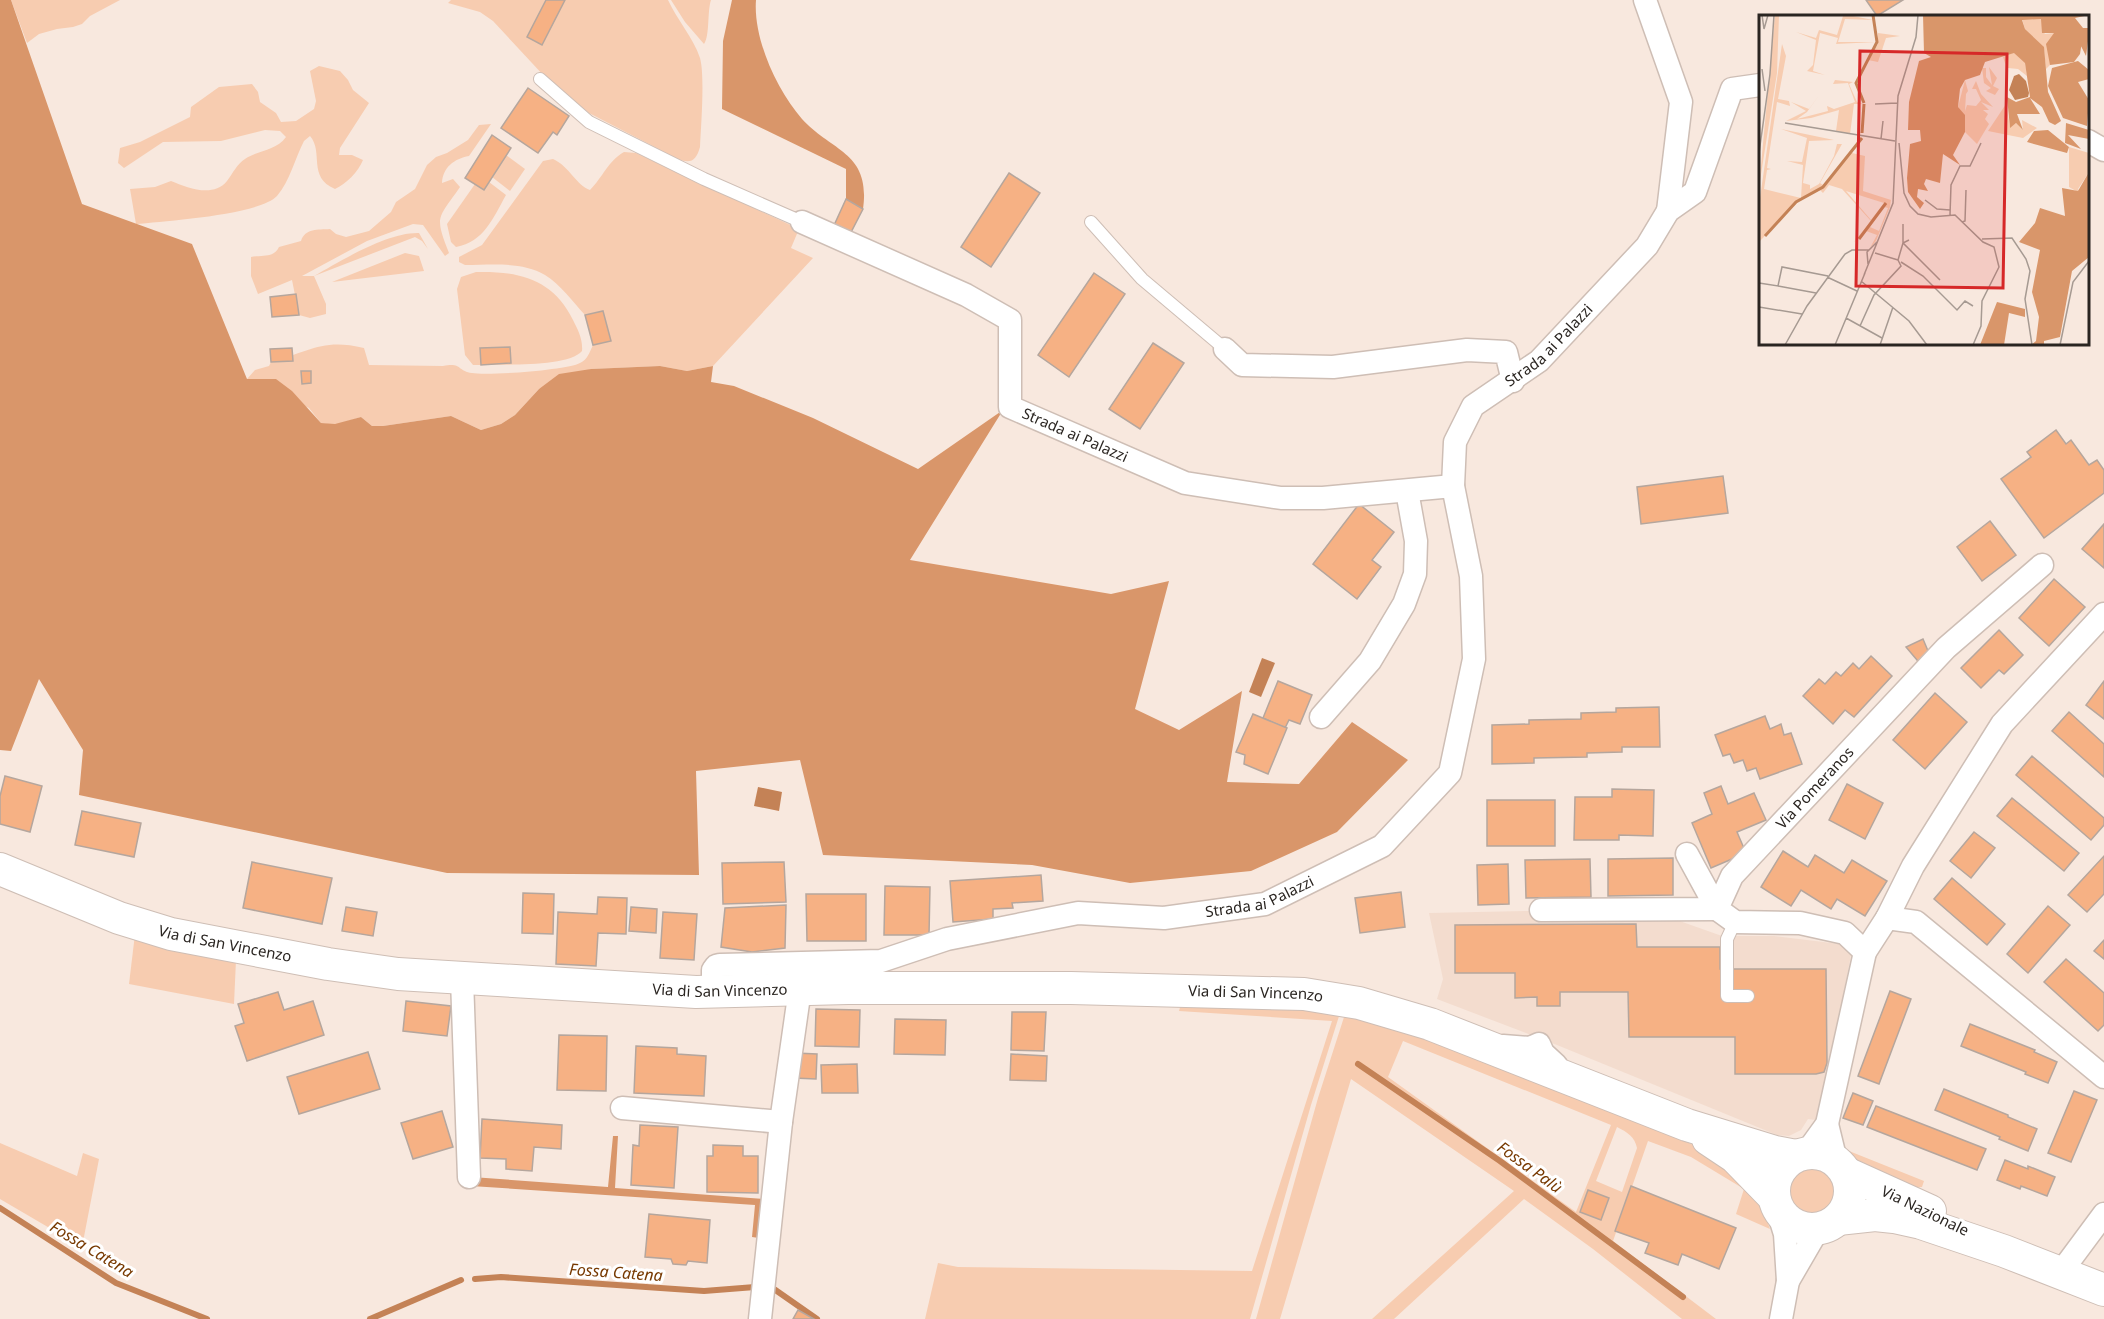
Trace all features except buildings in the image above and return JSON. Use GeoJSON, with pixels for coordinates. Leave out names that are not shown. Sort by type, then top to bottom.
{"type":"FeatureCollection","features":[{"type":"Feature","properties":{"kind":"main road","name":"Via di San Vincenzo"},"geometry":{"type":"LineString","coordinates":[[0,869],[119,918],[171,934],[328,964],[398,974],[462,979],[747,979],[800,989],[1071,988],[1304,994],[1359,1003],[1430,1024],[1687,1125],[1775,1152],[1801,1154]]}},
{"type":"Feature","properties":{"kind":"main road","name":"Via di San Vincenzo"},"geometry":{"type":"LineString","coordinates":[[1687,1125],[1735,1157],[1775,1203]]}},
{"type":"Feature","properties":{"kind":"main road","name":"Via Nazionale"},"geometry":{"type":"LineString","coordinates":[[1801,1154],[1817,1153],[2004,1251]]}},
{"type":"Feature","properties":{"kind":"main road"},"geometry":{"type":"LineString","coordinates":[[1775,1203],[1774,1184],[1778,1173],[1785,1163],[1801,1154]]}},
{"type":"Feature","properties":{"kind":"main road"},"geometry":{"type":"LineString","coordinates":[[1829,1224],[1845,1209],[1850,1198],[1850,1185],[1841,1167]]}},
{"type":"Feature","properties":{"kind":"main road","name":"Via Nazionale"},"geometry":{"type":"LineString","coordinates":[[1775,1203],[1785,1219],[1796,1226],[1809,1229],[1875,1215],[1894,1216],[1921,1223],[2004,1251],[2104,1290]]}},
{"type":"Feature","properties":{"kind":"street","name":"Strada ai Palazzi"},"geometry":{"type":"LineString","coordinates":[[1645,0],[1681,102],[1668,211]]}},
{"type":"Feature","properties":{"kind":"street","name":"Strada ai Palazzi"},"geometry":{"type":"LineString","coordinates":[[747,979],[761,963],[881,961],[947,939],[1078,913],[1164,918],[1265,904],[1382,846],[1450,773],[1474,658],[1471,576],[1453,486],[1455,442],[1473,406],[1513,381],[1539,361],[1647,246],[1668,211],[1695,192],[1732,89],[1759,85]]}},
{"type":"Feature","properties":{"kind":"street"},"geometry":{"type":"LineString","coordinates":[[2089,142],[2104,150]]}},
{"type":"Feature","properties":{"kind":"street","name":"Strada ai Palazzi"},"geometry":{"type":"LineString","coordinates":[[802,222],[966,296],[1010,320],[1010,407],[1185,483],[1281,498],[1323,498],[1453,486]]}},
{"type":"Feature","properties":{"kind":"street"},"geometry":{"type":"LineString","coordinates":[[1225,349],[1242,365],[1333,367],[1467,350],[1506,352],[1513,381]]}},
{"type":"Feature","properties":{"kind":"street"},"geometry":{"type":"LineString","coordinates":[[1321,717],[1370,661],[1404,604],[1414,574],[1416,541],[1407,491]]}},
{"type":"Feature","properties":{"kind":"street","name":"Via Pomeranos"},"geometry":{"type":"LineString","coordinates":[[1727,923],[1732,876],[1946,648],[2042,565]]}},
{"type":"Feature","properties":{"kind":"street"},"geometry":{"type":"LineString","coordinates":[[1801,1154],[1827,1124],[1865,952],[1887,918],[1913,866],[2002,724],[2104,614]]}},
{"type":"Feature","properties":{"kind":"street"},"geometry":{"type":"LineString","coordinates":[[1687,854],[1727,923]]}},
{"type":"Feature","properties":{"kind":"street"},"geometry":{"type":"LineString","coordinates":[[1541,910],[1727,923],[1800,922],[1845,933],[1865,952]]}},
{"type":"Feature","properties":{"kind":"street"},"geometry":{"type":"LineString","coordinates":[[1887,918],[1916,922],[2104,1077]]}},
{"type":"Feature","properties":{"kind":"street"},"geometry":{"type":"LineString","coordinates":[[462,979],[469,1177]]}},
{"type":"Feature","properties":{"kind":"street","name":"Via di San Vincenzo"},"geometry":{"type":"LineString","coordinates":[[760,1319],[782,1122],[800,989]]}},
{"type":"Feature","properties":{"kind":"street"},"geometry":{"type":"LineString","coordinates":[[622,1108],[782,1122]]}},
{"type":"Feature","properties":{"kind":"street"},"geometry":{"type":"LineString","coordinates":[[1827,1124],[1841,1167]]}},
{"type":"Feature","properties":{"kind":"street"},"geometry":{"type":"LineString","coordinates":[[1775,1203],[1785,1234],[1788,1281],[1781,1319]]}},
{"type":"Feature","properties":{"kind":"street"},"geometry":{"type":"LineString","coordinates":[[2061,1272],[2104,1214]]}},
{"type":"Feature","properties":{"kind":"street"},"geometry":{"type":"LineString","coordinates":[[1788,1281],[1813,1238],[1829,1224]]}},
{"type":"Feature","properties":{"kind":"lane"},"geometry":{"type":"LineString","coordinates":[[540,79],[589,122],[704,179],[802,222]]}},
{"type":"Feature","properties":{"kind":"lane"},"geometry":{"type":"LineString","coordinates":[[1091,222],[1142,279],[1225,349]]}},
{"type":"Feature","properties":{"kind":"lane"},"geometry":{"type":"LineString","coordinates":[[1727,923],[1727,996],[1748,996]]}},
{"type":"Feature","properties":{"kind":"shaded area"},"geometry":{"type":"Polygon","coordinates":[[[0,0],[11,0],[82,204],[192,244],[247,379],[276,379],[292,391],[321,423],[335,424],[361,417],[372,426],[383,426],[451,416],[481,430],[501,424],[515,415],[539,389],[559,374],[591,369],[660,366],[687,371],[713,366],[711,382],[734,386],[813,418],[918,469],[1003,410],[910,560],[1111,594],[1169,581],[1135,709],[1179,730],[1242,691],[1227,782],[1299,784],[1352,722],[1408,760],[1337,832],[1251,871],[1130,883],[1032,865],[823,855],[800,760],[696,771],[699,875],[447,873],[79,795],[83,750],[39,679],[11,751],[0,750],[0,0]]]}},
{"type":"Feature","properties":{"kind":"shaded area"},"geometry":{"type":"Polygon","coordinates":[[[11,0],[120,0],[90,16],[82,24],[39,34],[27,43],[11,0]]]}},
{"type":"Feature","properties":{"kind":"shaded area"},"geometry":{"type":"Polygon","coordinates":[[[451,0],[668,0],[700,58],[702,101],[700,147],[697,155],[690,161],[678,159],[589,113],[545,77],[493,21],[480,12],[448,3],[451,0]]]}},
{"type":"Feature","properties":{"kind":"shaded area"},"geometry":{"type":"Polygon","coordinates":[[[671,0],[711,0],[704,44],[685,22],[671,0]]]}},
{"type":"Feature","properties":{"kind":"shaded area"},"geometry":{"type":"Polygon","coordinates":[[[732,0],[756,0],[758,31],[768,63],[776,79],[802,119],[855,164],[864,190],[863,209],[846,199],[846,169],[722,109],[723,41],[732,0]]]}},
{"type":"Feature","properties":{"kind":"shaded area"},"geometry":{"type":"Polygon","coordinates":[[[319,66],[340,71],[353,90],[369,103],[340,148],[339,155],[352,155],[363,160],[347,181],[335,189],[321,178],[316,149],[310,136],[304,141],[282,190],[267,203],[211,216],[136,224],[130,189],[155,187],[171,181],[200,190],[215,189],[227,181],[242,161],[272,148],[286,137],[280,131],[265,130],[221,141],[163,142],[124,168],[118,163],[120,148],[140,142],[190,117],[191,107],[219,87],[252,84],[258,92],[260,102],[276,113],[281,122],[296,121],[314,109],[316,101],[310,71],[319,66]]]}},
{"type":"Feature","properties":{"kind":"shaded area"},"geometry":{"type":"Polygon","coordinates":[[[491,124],[469,156],[450,165],[443,177],[442,183],[453,179],[460,187],[443,212],[440,224],[449,253],[445,256],[423,225],[413,224],[367,241],[302,276],[314,276],[326,304],[326,314],[310,318],[299,315],[292,280],[258,294],[251,276],[251,257],[274,253],[279,247],[301,241],[312,230],[330,229],[346,237],[369,231],[391,212],[396,202],[415,189],[427,165],[436,157],[468,140],[479,125],[491,124]]]}},
{"type":"Feature","properties":{"kind":"shaded area"},"geometry":{"type":"Polygon","coordinates":[[[624,152],[636,153],[799,229],[791,248],[813,258],[713,366],[687,371],[660,366],[591,369],[539,389],[515,415],[501,424],[481,430],[451,416],[383,426],[372,426],[361,417],[335,425],[321,423],[309,408],[247,379],[255,370],[269,366],[271,362],[326,345],[350,345],[364,348],[369,365],[453,365],[467,372],[480,374],[545,370],[580,363],[588,356],[593,345],[610,341],[603,311],[585,315],[556,283],[536,271],[506,265],[465,265],[459,262],[459,257],[482,245],[543,161],[553,159],[559,162],[585,188],[590,190],[614,160],[624,152]]]}},
{"type":"Feature","properties":{"kind":"shaded area"},"geometry":{"type":"Polygon","coordinates":[[[506,155],[525,169],[510,191],[492,177],[506,155]]]}},
{"type":"Feature","properties":{"kind":"shaded area"},"geometry":{"type":"Polygon","coordinates":[[[489,182],[506,195],[487,228],[474,240],[456,247],[451,242],[447,224],[475,184],[484,190],[489,182]]]}},
{"type":"Feature","properties":{"kind":"shaded area"},"geometry":{"type":"Polygon","coordinates":[[[419,233],[428,249],[422,241],[415,237],[314,276],[365,248],[393,237],[419,233]]]}},
{"type":"Feature","properties":{"kind":"shaded area"},"geometry":{"type":"Polygon","coordinates":[[[405,253],[419,256],[424,271],[332,282],[405,253]]]}},
{"type":"Feature","properties":{"kind":"shaded area"},"geometry":{"type":"Polygon","coordinates":[[[476,272],[520,276],[545,287],[565,306],[578,331],[582,351],[574,356],[547,363],[473,365],[465,355],[457,289],[461,277],[476,272]]]}},
{"type":"Feature","properties":{"kind":"shaded area"},"geometry":{"type":"Polygon","coordinates":[[[1262,658],[1275,663],[1261,697],[1249,692],[1262,658]]]}},
{"type":"Feature","properties":{"kind":"shaded area"},"geometry":{"type":"Polygon","coordinates":[[[758,787],[782,792],[779,811],[754,806],[758,787]]]}},
{"type":"Feature","properties":{"kind":"shaded area"},"geometry":{"type":"Polygon","coordinates":[[[1529,911],[1537,918],[1674,919],[1722,936],[1774,936],[1840,944],[1851,955],[1826,1083],[1816,1120],[1808,1119],[1801,1130],[1789,1136],[1777,1135],[1557,1045],[1437,999],[1443,979],[1429,913],[1529,911]]]}},
{"type":"Feature","properties":{"kind":"shaded area"},"geometry":{"type":"Polygon","coordinates":[[[135,934],[236,960],[234,1004],[129,984],[135,934]]]}},
{"type":"Feature","properties":{"kind":"shaded area"},"geometry":{"type":"Polygon","coordinates":[[[1181,1004],[1275,1006],[1340,1013],[1311,1105],[1250,1319],[925,1319],[938,1263],[958,1267],[1252,1271],[1332,1021],[1179,1011],[1181,1004]]]}},
{"type":"Feature","properties":{"kind":"shaded area"},"geometry":{"type":"Polygon","coordinates":[[[1345,1014],[1413,1034],[1704,1149],[1761,1204],[1770,1229],[1736,1214],[1744,1189],[1691,1157],[1648,1141],[1613,1241],[1716,1319],[1682,1319],[1593,1249],[1524,1199],[1394,1319],[1372,1319],[1514,1191],[1351,1079],[1280,1319],[1256,1319],[1318,1098],[1345,1014]],[[1403,1041],[1388,1077],[1576,1212],[1611,1125],[1403,1041]],[[1617,1127],[1596,1181],[1622,1192],[1637,1148],[1630,1135],[1617,1127]]]}},
{"type":"Feature","properties":{"kind":"shaded area"},"geometry":{"type":"Polygon","coordinates":[[[613,1136],[618,1136],[615,1188],[764,1199],[759,1238],[752,1237],[755,1205],[471,1186],[472,1177],[608,1187],[613,1136]]]}},
{"type":"Feature","properties":{"kind":"shaded area"},"geometry":{"type":"Polygon","coordinates":[[[0,1143],[77,1176],[83,1153],[99,1159],[82,1247],[0,1199],[0,1143]]]}},
{"type":"Feature","properties":{"kind":"shaded area"},"geometry":{"type":"Polygon","coordinates":[[[1849,1151],[1924,1181],[1922,1187],[1911,1188],[1852,1161],[1848,1154],[1849,1151]]]}},
{"type":"Feature","properties":{"kind":"shaded area"},"geometry":{"type":"Polygon","coordinates":[[[1811,1166],[1829,1173],[1836,1191],[1829,1209],[1811,1216],[1793,1209],[1786,1191],[1793,1173],[1811,1166]]]}},
{"type":"Feature","properties":{"kind":"waterway","name":"Fossa Palù"},"geometry":{"type":"LineString","coordinates":[[1358,1064],[1500,1161],[1683,1297]]}},
{"type":"Feature","properties":{"kind":"waterway","name":"Fossa Catena"},"geometry":{"type":"LineString","coordinates":[[0,1208],[116,1283],[207,1319]]}},
{"type":"Feature","properties":{"kind":"waterway","name":"Fossa Catena"},"geometry":{"type":"LineString","coordinates":[[475,1279],[501,1277],[704,1291],[755,1287]]}},
{"type":"Feature","properties":{"kind":"waterway","name":"Fossa Catena"},"geometry":{"type":"LineString","coordinates":[[370,1319],[461,1280]]}},
{"type":"Feature","properties":{"kind":"waterway","name":"Fossa Catena"},"geometry":{"type":"LineString","coordinates":[[774,1289],[817,1319]]}}]}
